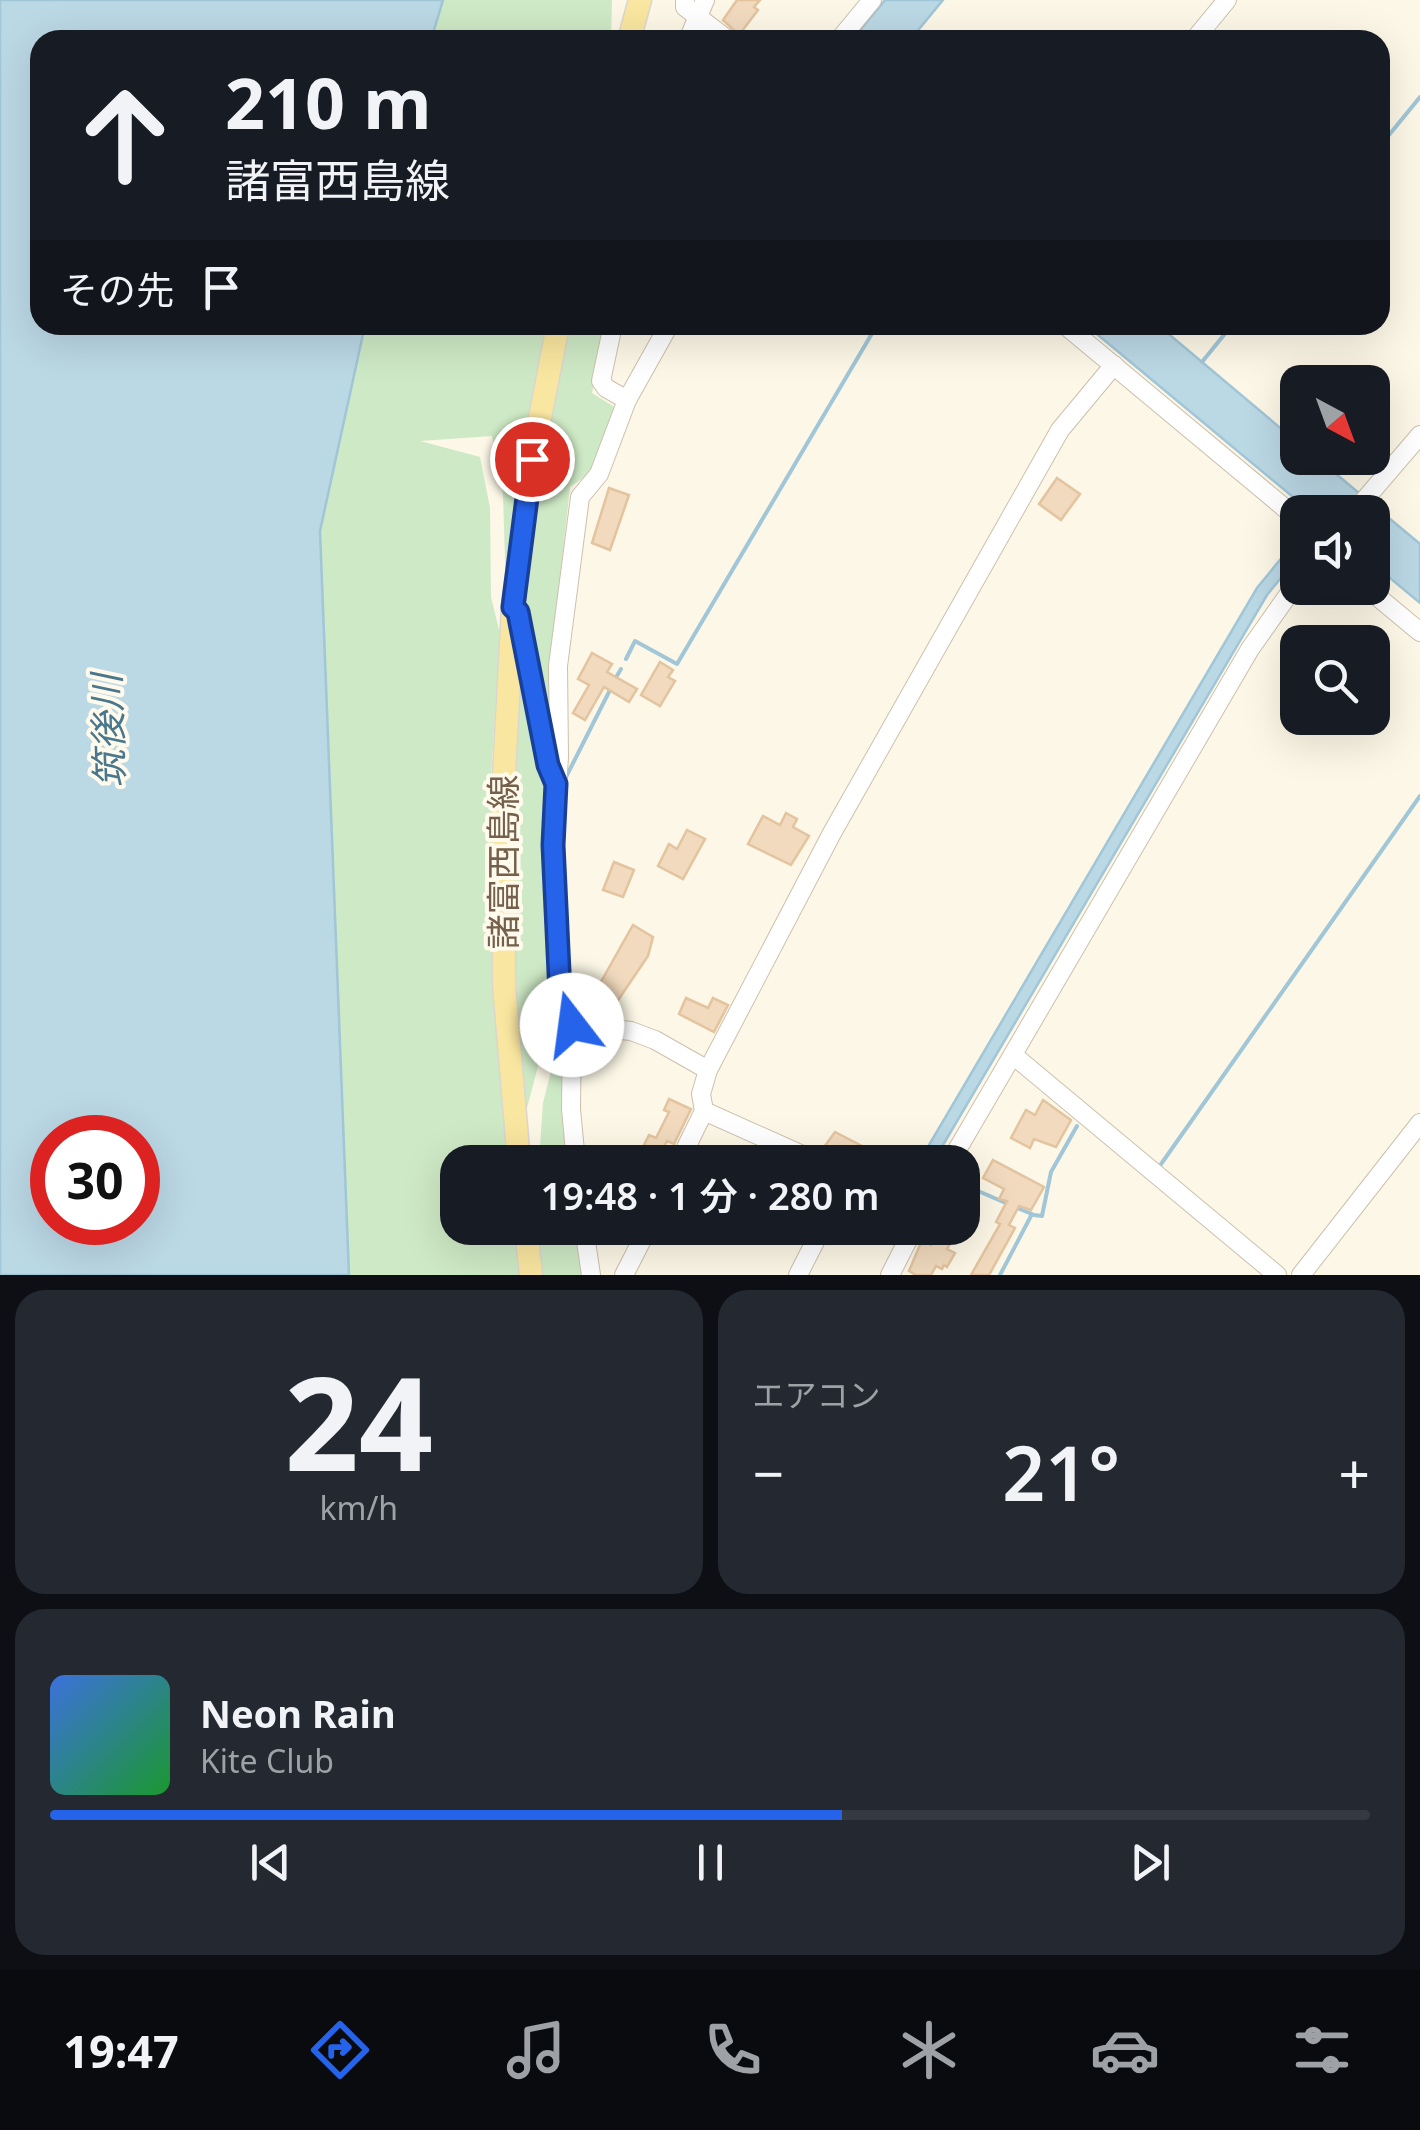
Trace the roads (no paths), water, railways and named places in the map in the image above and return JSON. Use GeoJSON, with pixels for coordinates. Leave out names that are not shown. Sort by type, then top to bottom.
{"type":"FeatureCollection","features":[{"type":"Feature","properties":{"kind":"main road"},"geometry":{"type":"LineString","coordinates":[[631,30],[640,0]]}},
{"type":"Feature","properties":{"kind":"main road","name":"諸富西島線"},"geometry":{"type":"LineString","coordinates":[[518,1145],[504,986],[503,793],[513,607],[532,459],[556,335]]}},
{"type":"Feature","properties":{"kind":"main road"},"geometry":{"type":"LineString","coordinates":[[528,1245],[531,1275]]}},
{"type":"Feature","properties":{"kind":"street"},"geometry":{"type":"LineString","coordinates":[[685,0],[684,7],[713,30]]}},
{"type":"Feature","properties":{"kind":"street"},"geometry":{"type":"LineString","coordinates":[[692,30],[704,0]]}},
{"type":"Feature","properties":{"kind":"street"},"geometry":{"type":"LineString","coordinates":[[846,30],[872,0]]}},
{"type":"Feature","properties":{"kind":"street"},"geometry":{"type":"LineString","coordinates":[[1202,30],[1227,0]]}},
{"type":"Feature","properties":{"kind":"street"},"geometry":{"type":"LineString","coordinates":[[611,335],[601,381],[628,400]]}},
{"type":"Feature","properties":{"kind":"street"},"geometry":{"type":"LineString","coordinates":[[574,1145],[572,1025],[560,993],[553,845],[558,666],[580,497],[599,474],[628,400],[664,335]]}},
{"type":"Feature","properties":{"kind":"street"},"geometry":{"type":"LineString","coordinates":[[1078,335],[1280,505]]}},
{"type":"Feature","properties":{"kind":"street"},"geometry":{"type":"LineString","coordinates":[[687,1145],[704,1111],[701,1094],[708,1070],[832,833],[1060,430],[1114,365]]}},
{"type":"Feature","properties":{"kind":"street"},"geometry":{"type":"LineString","coordinates":[[1369,495],[1420,435]]}},
{"type":"Feature","properties":{"kind":"street"},"geometry":{"type":"LineString","coordinates":[[960,1145],[1250,649],[1281,605]]}},
{"type":"Feature","properties":{"kind":"street"},"geometry":{"type":"LineString","coordinates":[[1387,605],[1420,632]]}},
{"type":"Feature","properties":{"kind":"street"},"geometry":{"type":"LineString","coordinates":[[513,607],[518,612],[548,765],[556,784]]}},
{"type":"Feature","properties":{"kind":"street"},"geometry":{"type":"LineString","coordinates":[[572,1025],[631,1030],[708,1070]]}},
{"type":"Feature","properties":{"kind":"street"},"geometry":{"type":"LineString","coordinates":[[1013,1055],[1277,1275]]}},
{"type":"Feature","properties":{"kind":"street"},"geometry":{"type":"LineString","coordinates":[[704,1111],[780,1145]]}},
{"type":"Feature","properties":{"kind":"street"},"geometry":{"type":"LineString","coordinates":[[1301,1275],[1420,1124]]}},
{"type":"Feature","properties":{"kind":"street"},"geometry":{"type":"LineString","coordinates":[[586,1245],[590,1275]]}},
{"type":"Feature","properties":{"kind":"street"},"geometry":{"type":"LineString","coordinates":[[624,1275],[639,1245]]}},
{"type":"Feature","properties":{"kind":"street"},"geometry":{"type":"LineString","coordinates":[[798,1275],[813,1245]]}},
{"type":"Feature","properties":{"kind":"street"},"geometry":{"type":"LineString","coordinates":[[890,1275],[905,1245]]}},
{"type":"Feature","properties":{"kind":"water","name":"筑後川"},"geometry":{"type":"Polygon","coordinates":[[[0,0],[443,0],[434,30],[30,30],[30,335],[363,335],[320,531],[349,1275],[0,1275],[0,0]]]}},
{"type":"Feature","properties":{"kind":"water"},"geometry":{"type":"Polygon","coordinates":[[[885,0],[943,0],[918,30],[860,30],[885,0]]]}},
{"type":"Feature","properties":{"kind":"water"},"geometry":{"type":"Polygon","coordinates":[[[1098,335],[1170,335],[1280,428],[1280,475],[1337,475],[1361,495],[1291,495],[1098,335]]]}},
{"type":"Feature","properties":{"kind":"water"},"geometry":{"type":"Polygon","coordinates":[[[1390,519],[1420,544],[1420,603],[1390,578],[1390,519]]]}},
{"type":"Feature","properties":{"kind":"water"},"geometry":{"type":"Polygon","coordinates":[[[1280,560],[1280,579],[943,1145],[929,1145],[1257,588],[1280,560]]]}},
{"type":"Feature","properties":{"kind":"waterway"},"geometry":{"type":"LineString","coordinates":[[1390,134],[1420,97]]}},
{"type":"Feature","properties":{"kind":"waterway"},"geometry":{"type":"LineString","coordinates":[[626,659],[635,641],[677,664],[871,335]]}},
{"type":"Feature","properties":{"kind":"waterway"},"geometry":{"type":"LineString","coordinates":[[1202,362],[1224,335]]}},
{"type":"Feature","properties":{"kind":"waterway"},"geometry":{"type":"LineString","coordinates":[[615,679],[621,669]]}},
{"type":"Feature","properties":{"kind":"waterway"},"geometry":{"type":"LineString","coordinates":[[566,777],[611,688]]}},
{"type":"Feature","properties":{"kind":"waterway"},"geometry":{"type":"LineString","coordinates":[[1159,1167],[1420,796]]}},
{"type":"Feature","properties":{"kind":"waterway"},"geometry":{"type":"LineString","coordinates":[[1034,1215],[1042,1216],[1051,1172],[1077,1126]]}},
{"type":"Feature","properties":{"kind":"waterway"},"geometry":{"type":"LineString","coordinates":[[980,1192],[1008,1204]]}},
{"type":"Feature","properties":{"kind":"waterway"},"geometry":{"type":"LineString","coordinates":[[1000,1275],[1032,1214],[1017,1208]]}}]}
